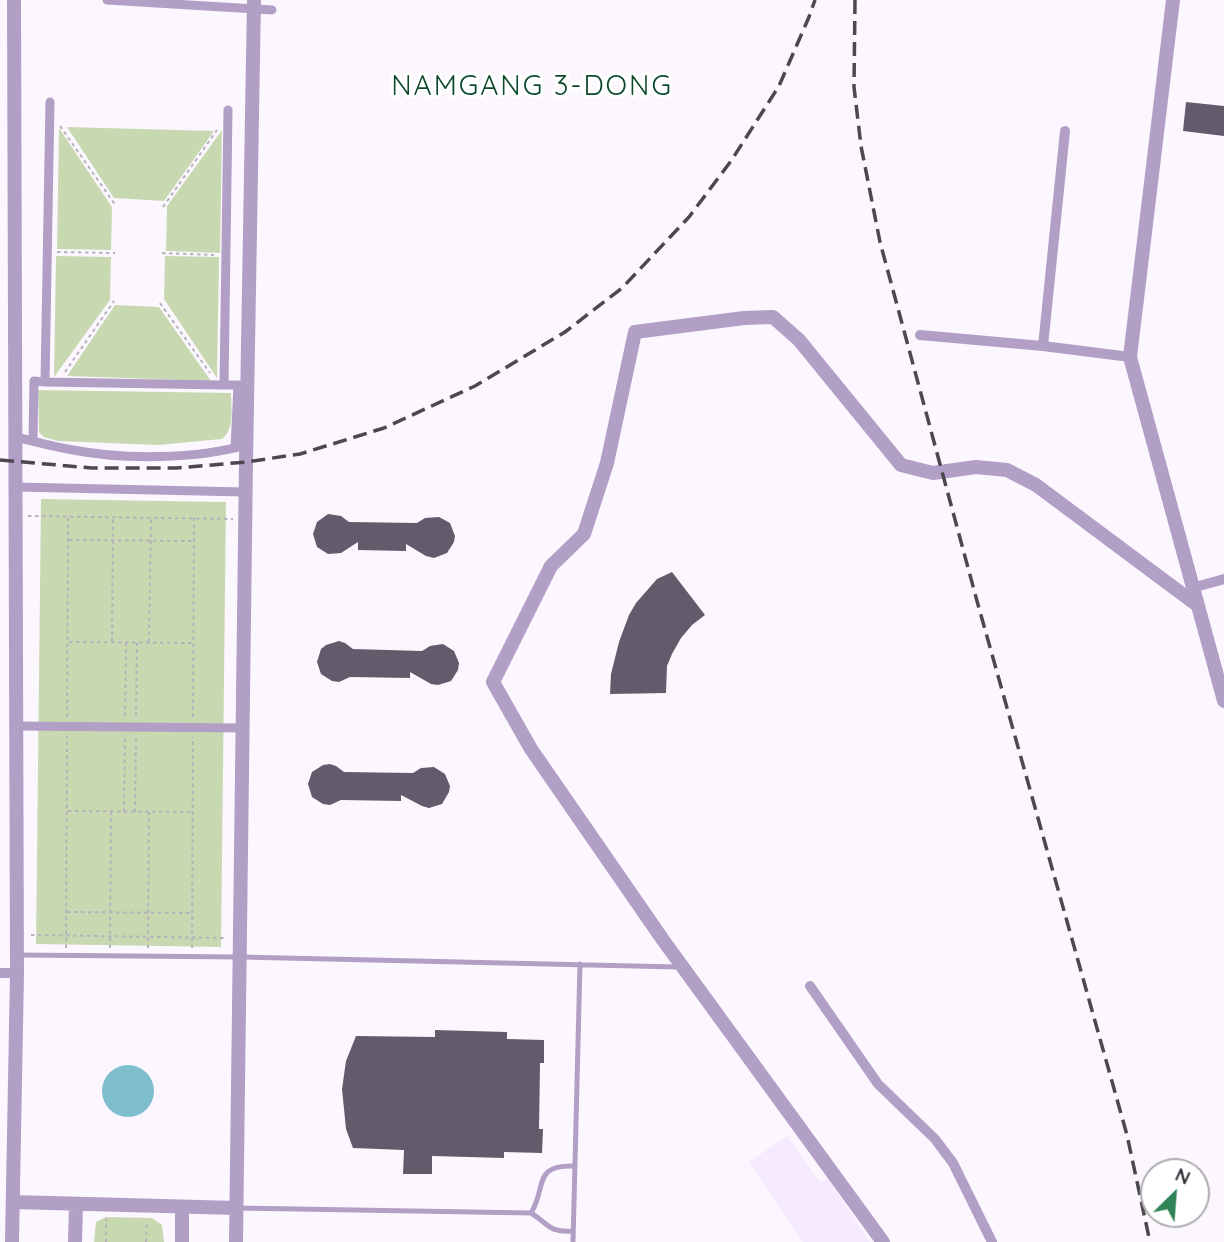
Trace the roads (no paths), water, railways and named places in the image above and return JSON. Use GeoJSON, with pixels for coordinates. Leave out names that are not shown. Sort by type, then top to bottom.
{"type":"FeatureCollection","features":[{"type":"Feature","properties":{"kind":"street"},"geometry":{"type":"LineString","coordinates":[[12,1242],[17,973],[15,0]]}},
{"type":"Feature","properties":{"kind":"street"},"geometry":{"type":"LineString","coordinates":[[107,0],[254,4],[272,10]]}},
{"type":"Feature","properties":{"kind":"street"},"geometry":{"type":"LineString","coordinates":[[1173,0],[1130,357],[1224,701]]}},
{"type":"Feature","properties":{"kind":"street"},"geometry":{"type":"LineString","coordinates":[[241,447],[254,4]]}},
{"type":"Feature","properties":{"kind":"street"},"geometry":{"type":"LineString","coordinates":[[45,382],[50,106]]}},
{"type":"Feature","properties":{"kind":"street"},"geometry":{"type":"LineString","coordinates":[[221,385],[228,112]]}},
{"type":"Feature","properties":{"kind":"street"},"geometry":{"type":"LineString","coordinates":[[1042,346],[1065,131]]}},
{"type":"Feature","properties":{"kind":"street"},"geometry":{"type":"LineString","coordinates":[[883,1242],[682,967],[531,749],[493,682],[551,566],[584,534],[607,463],[635,332],[744,318],[773,317],[799,340],[901,465],[933,473],[976,467],[1007,470],[1036,485],[1197,604]]}},
{"type":"Feature","properties":{"kind":"street"},"geometry":{"type":"LineString","coordinates":[[920,335],[1130,357]]}},
{"type":"Feature","properties":{"kind":"street"},"geometry":{"type":"LineString","coordinates":[[33,441],[34,381],[238,385],[245,519],[236,1242]]}},
{"type":"Feature","properties":{"kind":"street"},"geometry":{"type":"LineString","coordinates":[[15,437],[75,451],[119,455],[168,456],[241,447]]}},
{"type":"Feature","properties":{"kind":"street"},"geometry":{"type":"LineString","coordinates":[[16,487],[245,492]]}},
{"type":"Feature","properties":{"kind":"street"},"geometry":{"type":"LineString","coordinates":[[1192,588],[1224,579]]}},
{"type":"Feature","properties":{"kind":"street"},"geometry":{"type":"LineString","coordinates":[[16,726],[243,728]]}},
{"type":"Feature","properties":{"kind":"street"},"geometry":{"type":"LineString","coordinates":[[0,973],[17,973]]}},
{"type":"Feature","properties":{"kind":"street"},"geometry":{"type":"LineString","coordinates":[[810,986],[878,1084],[936,1139],[953,1163],[992,1242]]}},
{"type":"Feature","properties":{"kind":"street"},"geometry":{"type":"LineString","coordinates":[[13,1202],[237,1209]]}},
{"type":"Feature","properties":{"kind":"street"},"geometry":{"type":"LineString","coordinates":[[75,1242],[76,1203]]}},
{"type":"Feature","properties":{"kind":"street"},"geometry":{"type":"LineString","coordinates":[[182,1207],[182,1242]]}},
{"type":"Feature","properties":{"kind":"lane"},"geometry":{"type":"LineString","coordinates":[[17,955],[682,967]]}},
{"type":"Feature","properties":{"kind":"lane"},"geometry":{"type":"LineString","coordinates":[[573,1242],[580,964]]}},
{"type":"Feature","properties":{"kind":"lane"},"geometry":{"type":"LineString","coordinates":[[531,1213],[546,1173],[554,1167],[575,1166]]}},
{"type":"Feature","properties":{"kind":"lane"},"geometry":{"type":"LineString","coordinates":[[237,1209],[531,1213],[553,1230],[573,1231]]}},
{"type":"Feature","properties":{"kind":"water"},"geometry":{"type":"Polygon","coordinates":[[[128,1065],[138,1067],[146,1073],[152,1081],[152,1101],[146,1109],[138,1115],[128,1117],[118,1115],[110,1109],[104,1101],[102,1091],[104,1081],[110,1073],[118,1067],[128,1065]]]}},
{"type":"Feature","properties":{"kind":"railway"},"geometry":{"type":"LineString","coordinates":[[0,460],[92,468],[177,468],[300,454],[384,428],[475,386],[565,332],[622,288],[689,217],[731,161],[779,86],[815,0]]}},
{"type":"Feature","properties":{"kind":"railway"},"geometry":{"type":"LineString","coordinates":[[855,0],[854,87],[861,146],[880,242],[977,601],[1127,1135],[1150,1242]]}},
{"type":"Feature","properties":{"kind":"district","name":"NAMGANG 3-DONG"},"geometry":{"type":"Point","coordinates":[532,87]}}]}
